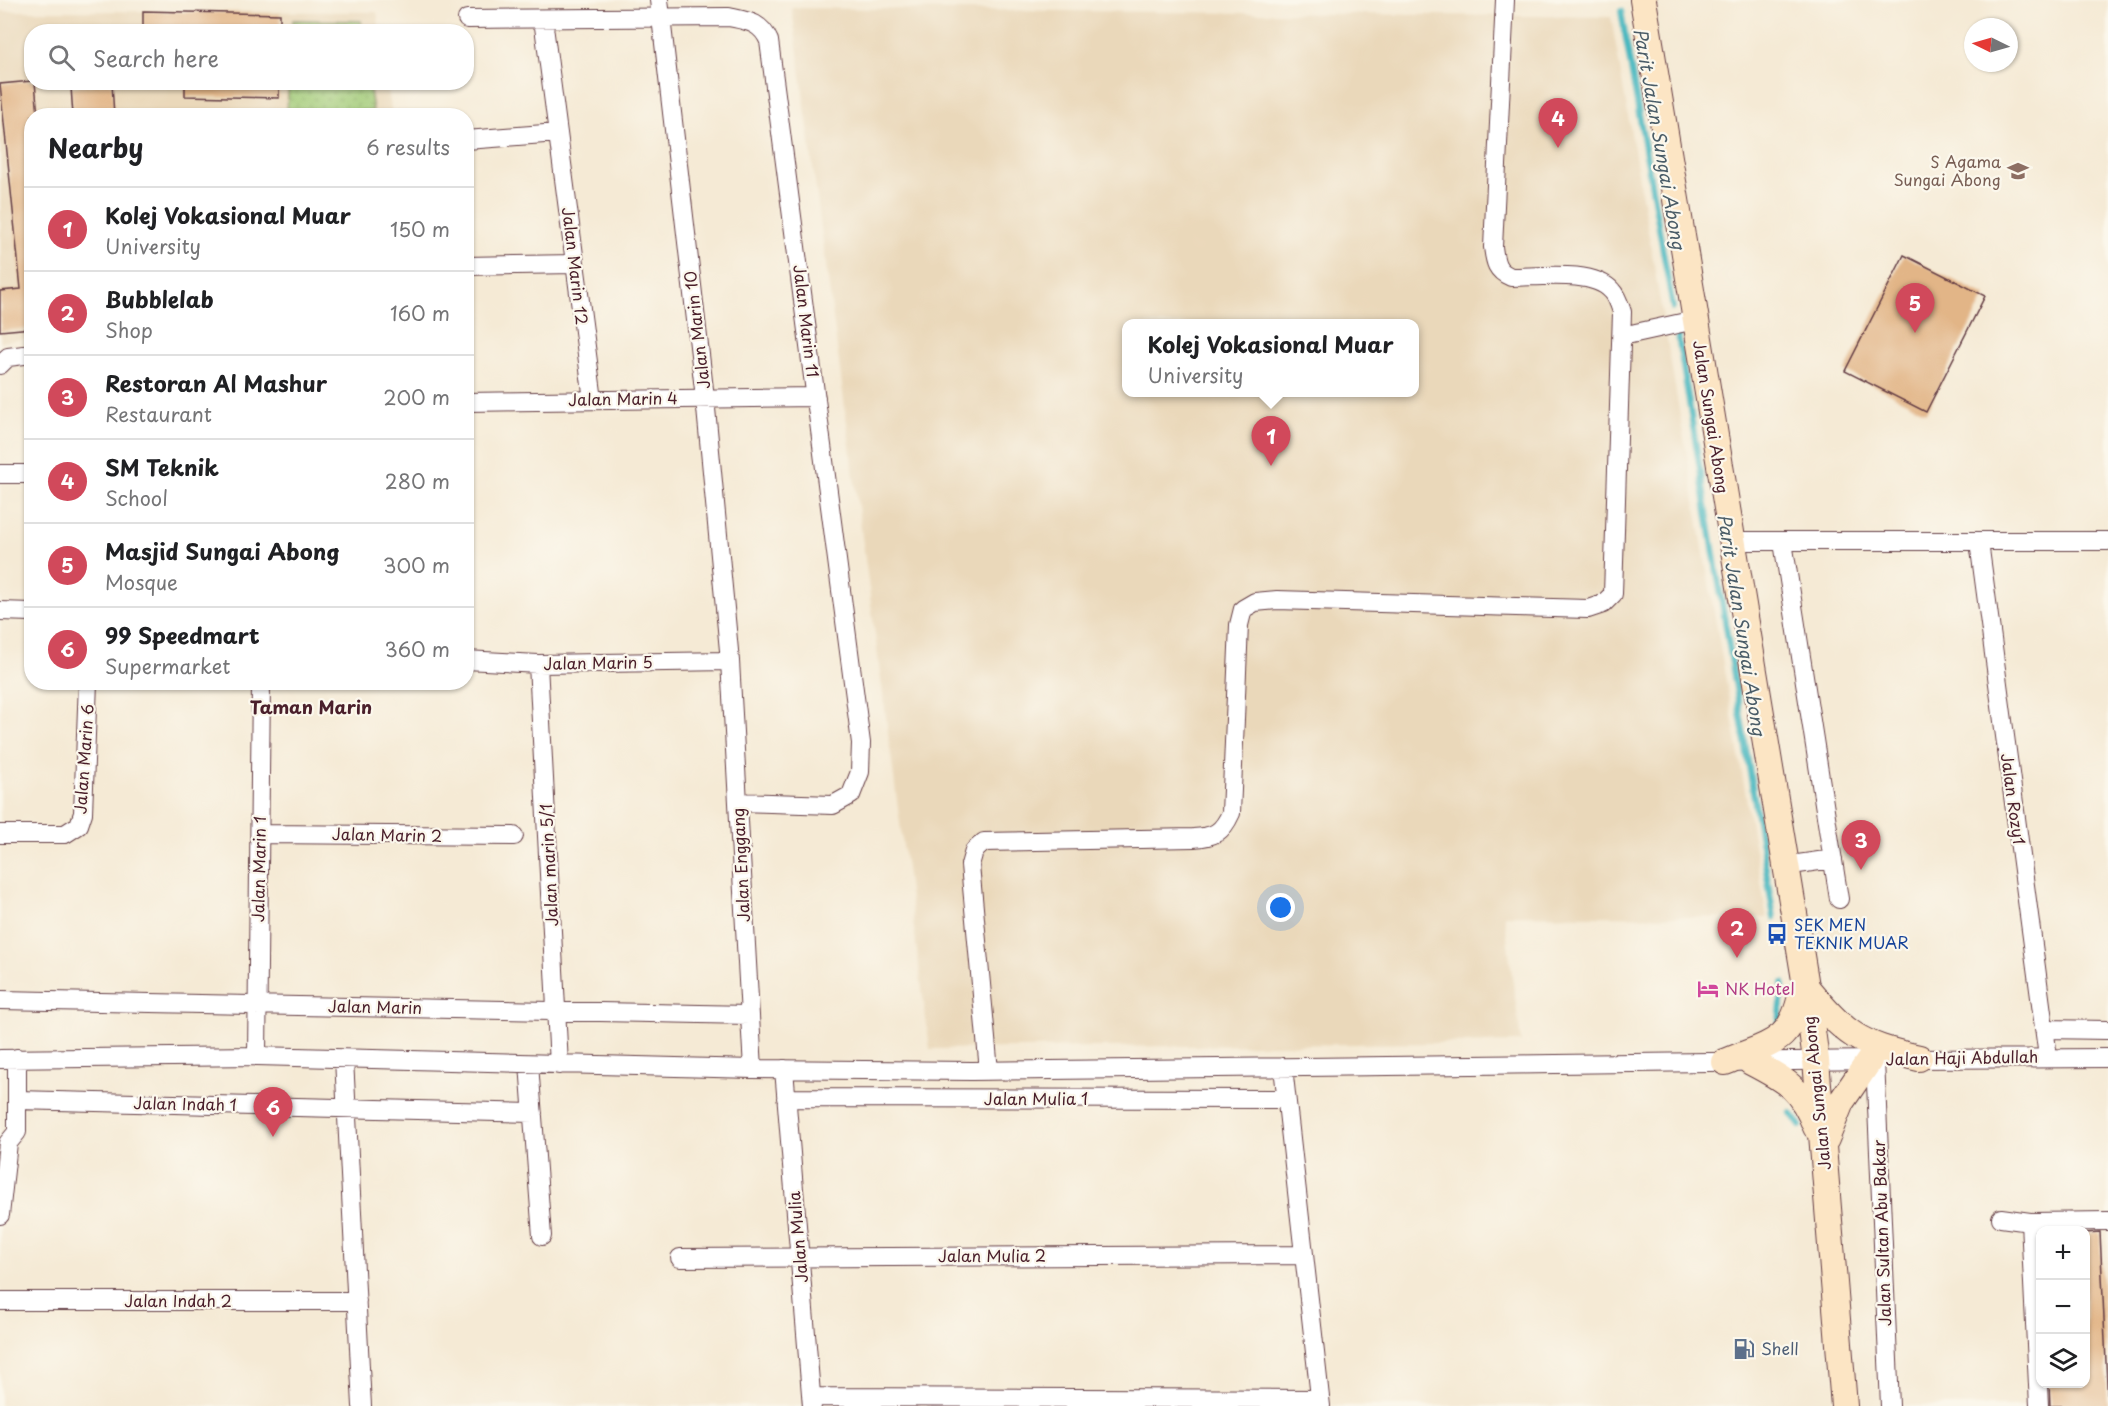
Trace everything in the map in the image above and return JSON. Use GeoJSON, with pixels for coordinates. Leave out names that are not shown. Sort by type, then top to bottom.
{"type":"FeatureCollection","features":[{"type":"Feature","properties":{"kind":"street","name":"Jalan Marin 10"},"geometry":{"type":"LineString","coordinates":[[658,0],[705,398],[730,661]]}},
{"type":"Feature","properties":{"kind":"street"},"geometry":{"type":"LineString","coordinates":[[989,1071],[970,866],[974,851],[984,842],[1193,838],[1217,834],[1224,828],[1230,813],[1239,626],[1243,609],[1255,602],[1277,600],[1588,609],[1603,604],[1613,594],[1622,312],[1614,292],[1603,282],[1589,277],[1511,277],[1503,274],[1495,264],[1493,247],[1505,0]]}},
{"type":"Feature","properties":{"kind":"street","name":"Jalan Sungai Abong"},"geometry":{"type":"LineString","coordinates":[[1643,0],[1784,866],[1805,981],[1816,1060],[1844,1406]]}},
{"type":"Feature","properties":{"kind":"street","name":"Jalan Marin 11"},"geometry":{"type":"LineString","coordinates":[[467,19],[729,17],[753,22],[764,29],[769,41],[861,743],[860,772],[851,795],[833,805],[738,802]]}},
{"type":"Feature","properties":{"kind":"street","name":"Jalan Marin 12"},"geometry":{"type":"LineString","coordinates":[[543,19],[593,399]]}},
{"type":"Feature","properties":{"kind":"street"},"geometry":{"type":"LineString","coordinates":[[474,139],[558,133]]}},
{"type":"Feature","properties":{"kind":"street"},"geometry":{"type":"LineString","coordinates":[[474,266],[575,264]]}},
{"type":"Feature","properties":{"kind":"street"},"geometry":{"type":"LineString","coordinates":[[1622,336],[1695,320]]}},
{"type":"Feature","properties":{"kind":"street"},"geometry":{"type":"LineString","coordinates":[[0,365],[8,357],[24,355]]}},
{"type":"Feature","properties":{"kind":"street","name":"Jalan Marin 4"},"geometry":{"type":"LineString","coordinates":[[474,402],[816,397]]}},
{"type":"Feature","properties":{"kind":"street"},"geometry":{"type":"LineString","coordinates":[[0,474],[24,474]]}},
{"type":"Feature","properties":{"kind":"street"},"geometry":{"type":"LineString","coordinates":[[1731,540],[1783,543],[2108,541]]}},
{"type":"Feature","properties":{"kind":"street","name":"Jalan Rozy1"},"geometry":{"type":"LineString","coordinates":[[1979,542],[2048,1057]]}},
{"type":"Feature","properties":{"kind":"street"},"geometry":{"type":"LineString","coordinates":[[1783,543],[1839,899]]}},
{"type":"Feature","properties":{"kind":"street"},"geometry":{"type":"LineString","coordinates":[[0,611],[24,612]]}},
{"type":"Feature","properties":{"kind":"street","name":"Jalan Marin 5"},"geometry":{"type":"LineString","coordinates":[[474,660],[538,664],[730,661]]}},
{"type":"Feature","properties":{"kind":"street","name":"Jalan Enggang"},"geometry":{"type":"LineString","coordinates":[[730,661],[753,1069]]}},
{"type":"Feature","properties":{"kind":"street","name":"Jalan marin 5/1"},"geometry":{"type":"LineString","coordinates":[[538,664],[559,1065]]}},
{"type":"Feature","properties":{"kind":"street","name":"Jalan Marin 6"},"geometry":{"type":"LineString","coordinates":[[0,834],[65,834],[79,825],[83,813],[88,690]]}},
{"type":"Feature","properties":{"kind":"street","name":"Jalan Marin 1"},"geometry":{"type":"LineString","coordinates":[[257,1056],[261,690]]}},
{"type":"Feature","properties":{"kind":"street","name":"Jalan Marin 2"},"geometry":{"type":"LineString","coordinates":[[260,834],[514,836]]}},
{"type":"Feature","properties":{"kind":"street"},"geometry":{"type":"LineString","coordinates":[[1784,866],[1833,859]]}},
{"type":"Feature","properties":{"kind":"street"},"geometry":{"type":"LineString","coordinates":[[1805,981],[1826,1011],[1855,1038],[1878,1049],[1918,1058]]}},
{"type":"Feature","properties":{"kind":"street"},"geometry":{"type":"LineString","coordinates":[[1725,1062],[1780,1039],[1793,1024],[1805,981]]}},
{"type":"Feature","properties":{"kind":"street","name":"Jalan Marin"},"geometry":{"type":"LineString","coordinates":[[0,1000],[749,1015]]}},
{"type":"Feature","properties":{"kind":"street"},"geometry":{"type":"LineString","coordinates":[[2044,1029],[2108,1030]]}},
{"type":"Feature","properties":{"kind":"street","name":"Jalan Haji Abdullah"},"geometry":{"type":"LineString","coordinates":[[9,1058],[257,1056],[753,1069],[989,1071],[1918,1058],[2108,1058]]}},
{"type":"Feature","properties":{"kind":"street"},"geometry":{"type":"LineString","coordinates":[[0,1215],[4,1138],[17,1132],[17,1100],[9,1058]]}},
{"type":"Feature","properties":{"kind":"street"},"geometry":{"type":"LineString","coordinates":[[344,1059],[362,1406]]}},
{"type":"Feature","properties":{"kind":"street"},"geometry":{"type":"LineString","coordinates":[[1824,1152],[1841,1102],[1872,1060]]}},
{"type":"Feature","properties":{"kind":"street","name":"Jalan Sultan Abu Bakar"},"geometry":{"type":"LineString","coordinates":[[1872,1060],[1890,1406]]}},
{"type":"Feature","properties":{"kind":"street"},"geometry":{"type":"LineString","coordinates":[[1751,1062],[1782,1078],[1799,1093],[1809,1109],[1824,1152]]}},
{"type":"Feature","properties":{"kind":"street"},"geometry":{"type":"LineString","coordinates":[[529,1064],[542,1236]]}},
{"type":"Feature","properties":{"kind":"street"},"geometry":{"type":"LineString","coordinates":[[812,1402],[1321,1403],[1283,1067]]}},
{"type":"Feature","properties":{"kind":"street","name":"Jalan Mulia"},"geometry":{"type":"LineString","coordinates":[[784,1069],[812,1402]]}},
{"type":"Feature","properties":{"kind":"street","name":"Jalan Mulia 1"},"geometry":{"type":"LineString","coordinates":[[786,1098],[1287,1100]]}},
{"type":"Feature","properties":{"kind":"street","name":"Jalan Indah 1"},"geometry":{"type":"LineString","coordinates":[[17,1100],[533,1113]]}},
{"type":"Feature","properties":{"kind":"street"},"geometry":{"type":"LineString","coordinates":[[2001,1218],[2030,1222],[2108,1221]]}},
{"type":"Feature","properties":{"kind":"street"},"geometry":{"type":"LineString","coordinates":[[2030,1222],[2039,1406]]}},
{"type":"Feature","properties":{"kind":"street","name":"Jalan Mulia 2"},"geometry":{"type":"LineString","coordinates":[[680,1258],[1304,1255]]}},
{"type":"Feature","properties":{"kind":"street","name":"Jalan Indah 2"},"geometry":{"type":"LineString","coordinates":[[0,1301],[357,1301]]}},
{"type":"Feature","properties":{"kind":"shaded area"},"geometry":{"type":"Polygon","coordinates":[[[792,8],[1611,17],[1767,918],[1504,915],[1521,1042],[930,1049],[792,8]]]}},
{"type":"Feature","properties":{"kind":"shaded area"},"geometry":{"type":"Polygon","coordinates":[[[0,11],[377,12],[379,24],[24,24],[24,90],[388,90],[391,108],[24,108],[24,339],[0,342],[0,11]]]}},
{"type":"Feature","properties":{"kind":"green space"},"geometry":{"type":"Polygon","coordinates":[[[293,20],[361,21],[362,24],[293,24],[293,20]]]}},
{"type":"Feature","properties":{"kind":"green space"},"geometry":{"type":"Polygon","coordinates":[[[288,90],[370,90],[373,108],[287,108],[288,90]]]}},
{"type":"Feature","properties":{"kind":"building"},"geometry":{"type":"Polygon","coordinates":[[[143,11],[280,14],[280,24],[143,24],[143,11]]]}},
{"type":"Feature","properties":{"kind":"building"},"geometry":{"type":"Polygon","coordinates":[[[24,82],[24,90],[36,90],[37,108],[24,108],[24,329],[0,331],[0,291],[21,289],[0,84],[24,82]]]}},
{"type":"Feature","properties":{"kind":"building"},"geometry":{"type":"Polygon","coordinates":[[[71,90],[112,90],[114,108],[72,108],[71,90]]]}},
{"type":"Feature","properties":{"kind":"building"},"geometry":{"type":"Polygon","coordinates":[[[185,90],[279,90],[279,98],[185,96],[185,90]]]}},
{"type":"Feature","properties":{"kind":"building"},"geometry":{"type":"Polygon","coordinates":[[[1904,255],[1985,296],[1926,412],[1845,371],[1904,255]]]}},
{"type":"Feature","properties":{"kind":"building"},"geometry":{"type":"Polygon","coordinates":[[[2100,1232],[2108,1406],[2050,1406],[2049,1388],[2090,1388],[2090,1233],[2100,1232]]]}},
{"type":"Feature","properties":{"kind":"waterway","name":"Parit Jalan Sungai Abong"},"geometry":{"type":"LineString","coordinates":[[1621,11],[1673,308]]}},
{"type":"Feature","properties":{"kind":"waterway","name":"Parit Jalan Sungai Abong"},"geometry":{"type":"LineString","coordinates":[[1678,336],[1774,918]]}},
{"type":"Feature","properties":{"kind":"waterway","name":"Parit Jalan Sungai Abong"},"geometry":{"type":"LineString","coordinates":[[1779,1024],[1783,983]]}},
{"type":"Feature","properties":{"kind":"waterway","name":"Parit Jalan Sungai Abong"},"geometry":{"type":"LineString","coordinates":[[1791,1113],[1800,1126]]}},
{"type":"Feature","properties":{"kind":"place","name":"SM Teknik"},"geometry":{"type":"Point","coordinates":[1558,148]}},
{"type":"Feature","properties":{"kind":"place","name":"S Agama Sungai Abong"},"geometry":{"type":"Point","coordinates":[2018,171]}},
{"type":"Feature","properties":{"kind":"place","name":"Masjid Sungai Abong"},"geometry":{"type":"Point","coordinates":[1915,333]}},
{"type":"Feature","properties":{"kind":"place","name":"Kolej Vokasional Muar"},"geometry":{"type":"Point","coordinates":[1271,466]}},
{"type":"Feature","properties":{"kind":"place","name":"Restoran Al Mashur"},"geometry":{"type":"Point","coordinates":[1861,870]}},
{"type":"Feature","properties":{"kind":"place","name":"SEK MEN TEKNIK MUAR"},"geometry":{"type":"Point","coordinates":[1777,934]}},
{"type":"Feature","properties":{"kind":"place","name":"Bubblelab"},"geometry":{"type":"Point","coordinates":[1737,958]}},
{"type":"Feature","properties":{"kind":"place","name":"NK Hotel"},"geometry":{"type":"Point","coordinates":[1708,989]}},
{"type":"Feature","properties":{"kind":"place","name":"99 Speedmart"},"geometry":{"type":"Point","coordinates":[273,1137]}},
{"type":"Feature","properties":{"kind":"place","name":"Shell"},"geometry":{"type":"Point","coordinates":[1744,1349]}},
{"type":"Feature","properties":{"kind":"district","name":"Taman Marin"},"geometry":{"type":"Point","coordinates":[311,708]}}]}
